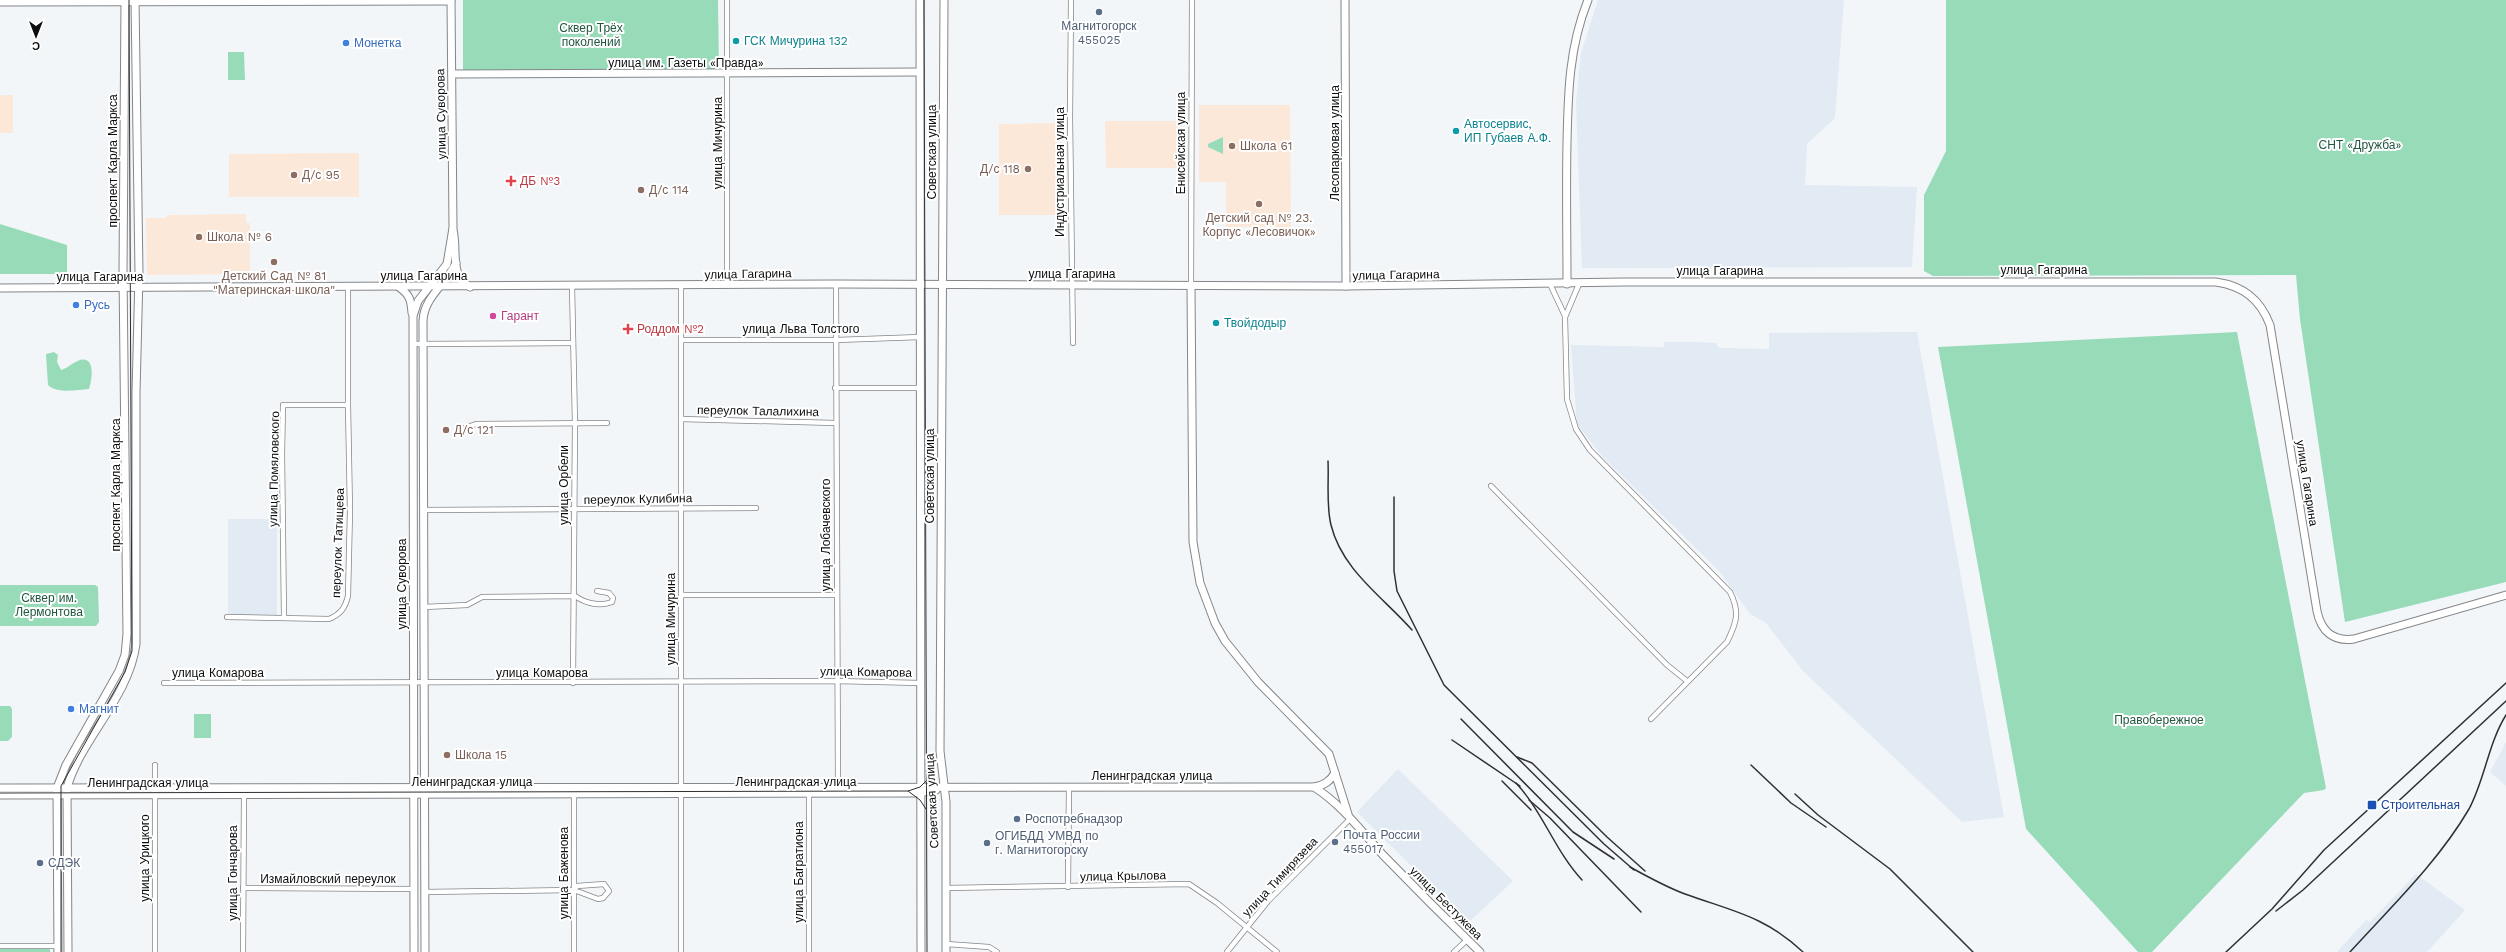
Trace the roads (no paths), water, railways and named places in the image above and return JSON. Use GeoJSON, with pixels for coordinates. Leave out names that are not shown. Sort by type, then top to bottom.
{"type":"FeatureCollection","features":[{"type":"Feature","properties":{"kind":"main road"},"geometry":{"type":"LineString","coordinates":[[0,2],[451,0]]}},
{"type":"Feature","properties":{"kind":"main road","name":"улица Суворова"},"geometry":{"type":"LineString","coordinates":[[414,952],[413,316],[418,301],[448,264],[453,228],[451,0]]}},
{"type":"Feature","properties":{"kind":"main road","name":"Советская улица"},"geometry":{"type":"LineString","coordinates":[[920,0],[921,952]]}},
{"type":"Feature","properties":{"kind":"main road","name":"Советская улица"},"geometry":{"type":"LineString","coordinates":[[944,0],[941,285],[940,751],[944,788],[946,948]]}},
{"type":"Feature","properties":{"kind":"main road","name":"Лесопарковая улица"},"geometry":{"type":"LineString","coordinates":[[1345,0],[1346,286]]}},
{"type":"Feature","properties":{"kind":"main road"},"geometry":{"type":"LineString","coordinates":[[1567,284],[1566,171],[1569,66],[1574,41],[1588,0]]}},
{"type":"Feature","properties":{"kind":"main road","name":"проспект Карла Маркса"},"geometry":{"type":"LineString","coordinates":[[58,949],[56,791],[66,765],[119,671],[125,656],[127,514],[124,288],[125,1]]}},
{"type":"Feature","properties":{"kind":"main road","name":"проспект Карла Маркса"},"geometry":{"type":"LineString","coordinates":[[68,952],[67,791],[76,766],[128,676],[135,653],[136,393],[139,288],[135,1]]}},
{"type":"Feature","properties":{"kind":"main road","name":"улица им. Газеты «Правда»"},"geometry":{"type":"LineString","coordinates":[[452,74],[920,72]]}},
{"type":"Feature","properties":{"kind":"main road","name":"улица Суворова"},"geometry":{"type":"LineString","coordinates":[[453,228],[456,241],[456,263],[458,276],[463,284],[470,287]]}},
{"type":"Feature","properties":{"kind":"main road","name":"улица Суворова"},"geometry":{"type":"LineString","coordinates":[[425,952],[424,309],[456,263]]}},
{"type":"Feature","properties":{"kind":"main road","name":"улица Гагарина"},"geometry":{"type":"LineString","coordinates":[[0,288],[348,286],[430,288],[836,284],[1346,286],[2216,282],[2237,286],[2254,297],[2259,304],[2271,330],[2317,611],[2324,629],[2333,637],[2354,639],[2506,595]]}},
{"type":"Feature","properties":{"kind":"main road"},"geometry":{"type":"LineString","coordinates":[[1191,286],[1193,542],[1200,583],[1215,623],[1225,640],[1258,682],[1329,754],[1350,817]]}},
{"type":"Feature","properties":{"kind":"main road"},"geometry":{"type":"LineString","coordinates":[[398,287],[408,294],[411,299],[413,316]]}},
{"type":"Feature","properties":{"kind":"main road"},"geometry":{"type":"LineString","coordinates":[[413,524],[424,524]]}},
{"type":"Feature","properties":{"kind":"main road"},"geometry":{"type":"LineString","coordinates":[[1314,787],[1326,783],[1335,773]]}},
{"type":"Feature","properties":{"kind":"main road","name":"Ленинградская улица"},"geometry":{"type":"LineString","coordinates":[[424,790],[574,793],[838,786],[920,789]]}},
{"type":"Feature","properties":{"kind":"main road"},"geometry":{"type":"LineString","coordinates":[[1314,787],[1330,797],[1350,817]]}},
{"type":"Feature","properties":{"kind":"main road","name":"Ленинградская улица"},"geometry":{"type":"LineString","coordinates":[[0,788],[56,791],[680,790],[809,793],[944,788],[1314,787]]}},
{"type":"Feature","properties":{"kind":"main road","name":"Ленинградская улица"},"geometry":{"type":"LineString","coordinates":[[156,791],[244,794],[414,790]]}},
{"type":"Feature","properties":{"kind":"main road","name":"Ленинградская улица"},"geometry":{"type":"LineString","coordinates":[[0,795],[56,791]]}},
{"type":"Feature","properties":{"kind":"main road","name":"улица Бестужева"},"geometry":{"type":"LineString","coordinates":[[1350,817],[1390,862],[1480,952]]}},
{"type":"Feature","properties":{"kind":"street","name":"улица Мичурина"},"geometry":{"type":"LineString","coordinates":[[727,0],[728,285]]}},
{"type":"Feature","properties":{"kind":"street","name":"Индустриальная улица"},"geometry":{"type":"LineString","coordinates":[[1071,0],[1073,343]]}},
{"type":"Feature","properties":{"kind":"street","name":"Енисейская улица"},"geometry":{"type":"LineString","coordinates":[[1191,286],[1192,0]]}},
{"type":"Feature","properties":{"kind":"street","name":"улица Лобачевского"},"geometry":{"type":"LineString","coordinates":[[836,284],[836,681],[838,786]]}},
{"type":"Feature","properties":{"kind":"street"},"geometry":{"type":"LineString","coordinates":[[1550,284],[1565,317],[1567,399],[1576,429],[1590,450],[1730,592],[1738,607],[1734,627],[1727,642],[1651,719]]}},
{"type":"Feature","properties":{"kind":"street"},"geometry":{"type":"LineString","coordinates":[[1565,317],[1579,284]]}},
{"type":"Feature","properties":{"kind":"street"},"geometry":{"type":"LineString","coordinates":[[348,286],[348,405]]}},
{"type":"Feature","properties":{"kind":"street","name":"улица Орбели"},"geometry":{"type":"LineString","coordinates":[[572,286],[575,596],[573,683]]}},
{"type":"Feature","properties":{"kind":"street","name":"улица Мичурина"},"geometry":{"type":"LineString","coordinates":[[681,286],[681,952]]}},
{"type":"Feature","properties":{"kind":"street","name":"улица Льва Толстого"},"geometry":{"type":"LineString","coordinates":[[681,340],[836,340],[921,337]]}},
{"type":"Feature","properties":{"kind":"street"},"geometry":{"type":"LineString","coordinates":[[413,344],[573,343]]}},
{"type":"Feature","properties":{"kind":"street"},"geometry":{"type":"LineString","coordinates":[[835,388],[921,388]]}},
{"type":"Feature","properties":{"kind":"street","name":"улица Помяловского"},"geometry":{"type":"LineString","coordinates":[[284,617],[282,454],[283,405],[348,405]]}},
{"type":"Feature","properties":{"kind":"street","name":"переулок Татищева"},"geometry":{"type":"LineString","coordinates":[[227,617],[329,619],[344,609],[348,596],[350,511],[348,405]]}},
{"type":"Feature","properties":{"kind":"street","name":"переулок Талалихина"},"geometry":{"type":"LineString","coordinates":[[681,419],[835,423]]}},
{"type":"Feature","properties":{"kind":"street"},"geometry":{"type":"LineString","coordinates":[[462,429],[476,424],[607,423]]}},
{"type":"Feature","properties":{"kind":"street"},"geometry":{"type":"LineString","coordinates":[[1491,486],[1667,665],[1687,681]]}},
{"type":"Feature","properties":{"kind":"street","name":"переулок Кулибина"},"geometry":{"type":"LineString","coordinates":[[424,510],[573,510],[681,507],[756,508]]}},
{"type":"Feature","properties":{"kind":"street"},"geometry":{"type":"LineString","coordinates":[[424,607],[467,605],[482,597],[575,596],[582,601],[598,604],[612,602],[613,598],[608,593],[597,591]]}},
{"type":"Feature","properties":{"kind":"street"},"geometry":{"type":"LineString","coordinates":[[682,595],[836,595]]}},
{"type":"Feature","properties":{"kind":"street","name":"улица Комарова"},"geometry":{"type":"LineString","coordinates":[[164,683],[573,683],[836,681],[920,683]]}},
{"type":"Feature","properties":{"kind":"street","name":"улица Урицкого"},"geometry":{"type":"LineString","coordinates":[[155,765],[155,952]]}},
{"type":"Feature","properties":{"kind":"street"},"geometry":{"type":"LineString","coordinates":[[1068,887],[1069,787]]}},
{"type":"Feature","properties":{"kind":"street","name":"улица Баженова"},"geometry":{"type":"LineString","coordinates":[[574,793],[574,952]]}},
{"type":"Feature","properties":{"kind":"street","name":"улица Багратиона"},"geometry":{"type":"LineString","coordinates":[[809,793],[809,952]]}},
{"type":"Feature","properties":{"kind":"street","name":"улица Гончарова"},"geometry":{"type":"LineString","coordinates":[[243,952],[244,794]]}},
{"type":"Feature","properties":{"kind":"street","name":"улица Тимирязева"},"geometry":{"type":"LineString","coordinates":[[1227,952],[1268,901],[1350,817]]}},
{"type":"Feature","properties":{"kind":"street"},"geometry":{"type":"LineString","coordinates":[[424,892],[574,890],[598,899],[603,898],[609,891],[604,884],[599,883],[577,886],[574,890]]}},
{"type":"Feature","properties":{"kind":"street","name":"улица Крылова"},"geometry":{"type":"LineString","coordinates":[[946,888],[1189,884],[1217,903],[1246,929],[1277,952]]}},
{"type":"Feature","properties":{"kind":"street","name":"Измайловский переулок"},"geometry":{"type":"LineString","coordinates":[[243,888],[414,889]]}},
{"type":"Feature","properties":{"kind":"street"},"geometry":{"type":"LineString","coordinates":[[1454,952],[1467,940]]}},
{"type":"Feature","properties":{"kind":"street"},"geometry":{"type":"LineString","coordinates":[[0,946],[58,949]]}},
{"type":"Feature","properties":{"kind":"street"},"geometry":{"type":"LineString","coordinates":[[946,948],[989,947],[997,952]]}},
{"type":"Feature","properties":{"kind":"tram line"},"geometry":{"type":"LineString","coordinates":[[61,952],[61,786],[125,672],[132,651],[129,0]]}},
{"type":"Feature","properties":{"kind":"tram line"},"geometry":{"type":"LineString","coordinates":[[924,0],[927,952]]}},
{"type":"Feature","properties":{"kind":"tram line"},"geometry":{"type":"LineString","coordinates":[[0,793],[908,791],[920,787],[928,779]]}},
{"type":"Feature","properties":{"kind":"tram line"},"geometry":{"type":"LineString","coordinates":[[908,791],[920,800],[926,809]]}},
{"type":"Feature","properties":{"kind":"railway"},"geometry":{"type":"LineString","coordinates":[[1328,461],[1329,517],[1336,541],[1344,556],[1365,582],[1412,630]]}},
{"type":"Feature","properties":{"kind":"railway"},"geometry":{"type":"LineString","coordinates":[[1394,497],[1394,571],[1397,591],[1444,685],[1604,844],[1634,870]]}},
{"type":"Feature","properties":{"kind":"railway"},"geometry":{"type":"LineString","coordinates":[[2226,952],[2272,909],[2324,850],[2506,683]]}},
{"type":"Feature","properties":{"kind":"railway"},"geometry":{"type":"LineString","coordinates":[[2276,911],[2303,890],[2506,701]]}},
{"type":"Feature","properties":{"kind":"railway"},"geometry":{"type":"LineString","coordinates":[[2350,952],[2429,866],[2457,829],[2474,798],[2495,738],[2506,715]]}},
{"type":"Feature","properties":{"kind":"railway"},"geometry":{"type":"LineString","coordinates":[[1461,719],[1573,832],[1614,859]]}},
{"type":"Feature","properties":{"kind":"railway"},"geometry":{"type":"LineString","coordinates":[[1452,740],[1520,786]]}},
{"type":"Feature","properties":{"kind":"railway"},"geometry":{"type":"LineString","coordinates":[[1517,757],[1532,763],[1607,837],[1645,871]]}},
{"type":"Feature","properties":{"kind":"railway"},"geometry":{"type":"LineString","coordinates":[[1751,765],[1791,803],[1826,827]]}},
{"type":"Feature","properties":{"kind":"railway"},"geometry":{"type":"LineString","coordinates":[[1502,781],[1531,810]]}},
{"type":"Feature","properties":{"kind":"railway"},"geometry":{"type":"LineString","coordinates":[[1516,783],[1534,806],[1564,857],[1582,880]]}},
{"type":"Feature","properties":{"kind":"railway"},"geometry":{"type":"LineString","coordinates":[[1795,794],[1818,815],[1890,869],[1973,952]]}},
{"type":"Feature","properties":{"kind":"railway"},"geometry":{"type":"LineString","coordinates":[[1529,800],[1550,818],[1641,912]]}},
{"type":"Feature","properties":{"kind":"railway"},"geometry":{"type":"LineString","coordinates":[[1630,867],[1657,882],[1678,891],[1733,910],[1761,922],[1775,930],[1803,952]]}},
{"type":"Feature","properties":{"kind":"place","name":"Магнитогорск 455025"},"geometry":{"type":"Point","coordinates":[1099,12]}},
{"type":"Feature","properties":{"kind":"place","name":"ГСК Мичурина 132"},"geometry":{"type":"Point","coordinates":[736,41]}},
{"type":"Feature","properties":{"kind":"place","name":"Монетка"},"geometry":{"type":"Point","coordinates":[346,43]}},
{"type":"Feature","properties":{"kind":"place","name":"Автосервис, ИП Губаев А.Ф."},"geometry":{"type":"Point","coordinates":[1456,131]}},
{"type":"Feature","properties":{"kind":"place","name":"Школа 61"},"geometry":{"type":"Point","coordinates":[1232,146]}},
{"type":"Feature","properties":{"kind":"place","name":"Д/с 118"},"geometry":{"type":"Point","coordinates":[1028,169]}},
{"type":"Feature","properties":{"kind":"place","name":"Д/с 95"},"geometry":{"type":"Point","coordinates":[294,175]}},
{"type":"Feature","properties":{"kind":"place","name":"ДБ №3"},"geometry":{"type":"Point","coordinates":[511,181]}},
{"type":"Feature","properties":{"kind":"place","name":"Д/с 114"},"geometry":{"type":"Point","coordinates":[641,190]}},
{"type":"Feature","properties":{"kind":"place","name":"Детский сад № 23. Корпус «Лесовичок»"},"geometry":{"type":"Point","coordinates":[1259,204]}},
{"type":"Feature","properties":{"kind":"place","name":"Школа № 6"},"geometry":{"type":"Point","coordinates":[199,237]}},
{"type":"Feature","properties":{"kind":"place","name":"Детский Сад № 81 \"Материнская школа\""},"geometry":{"type":"Point","coordinates":[274,262]}},
{"type":"Feature","properties":{"kind":"place","name":"Русь"},"geometry":{"type":"Point","coordinates":[76,305]}},
{"type":"Feature","properties":{"kind":"place","name":"Гарант"},"geometry":{"type":"Point","coordinates":[493,316]}},
{"type":"Feature","properties":{"kind":"place","name":"Твойдодыр"},"geometry":{"type":"Point","coordinates":[1216,323]}},
{"type":"Feature","properties":{"kind":"place","name":"Роддом №2"},"geometry":{"type":"Point","coordinates":[628,329]}},
{"type":"Feature","properties":{"kind":"place","name":"Д/с 121"},"geometry":{"type":"Point","coordinates":[446,430]}},
{"type":"Feature","properties":{"kind":"place","name":"Магнит"},"geometry":{"type":"Point","coordinates":[71,709]}},
{"type":"Feature","properties":{"kind":"place","name":"Школа 15"},"geometry":{"type":"Point","coordinates":[447,755]}},
{"type":"Feature","properties":{"kind":"place","name":"Строительная"},"geometry":{"type":"Point","coordinates":[2372,805]}},
{"type":"Feature","properties":{"kind":"place","name":"Роспотребнадзор"},"geometry":{"type":"Point","coordinates":[1017,819]}},
{"type":"Feature","properties":{"kind":"place","name":"Почта России 455017"},"geometry":{"type":"Point","coordinates":[1335,842]}},
{"type":"Feature","properties":{"kind":"place","name":"ОГИБДД УМВД по г. Магнитогорску"},"geometry":{"type":"Point","coordinates":[987,843]}},
{"type":"Feature","properties":{"kind":"place","name":"СДЭК"},"geometry":{"type":"Point","coordinates":[40,863]}},
{"type":"Feature","properties":{"kind":"park label","name":"Сквер Трёх поколений"},"geometry":{"type":"Point","coordinates":[591,35]}},
{"type":"Feature","properties":{"kind":"park label","name":"СНТ «Дружба»"},"geometry":{"type":"Point","coordinates":[2360,145]}},
{"type":"Feature","properties":{"kind":"park label","name":"Сквер им. Лермонтова"},"geometry":{"type":"Point","coordinates":[49,605]}},
{"type":"Feature","properties":{"kind":"park label","name":"Правобережное"},"geometry":{"type":"Point","coordinates":[2159,720]}}]}
